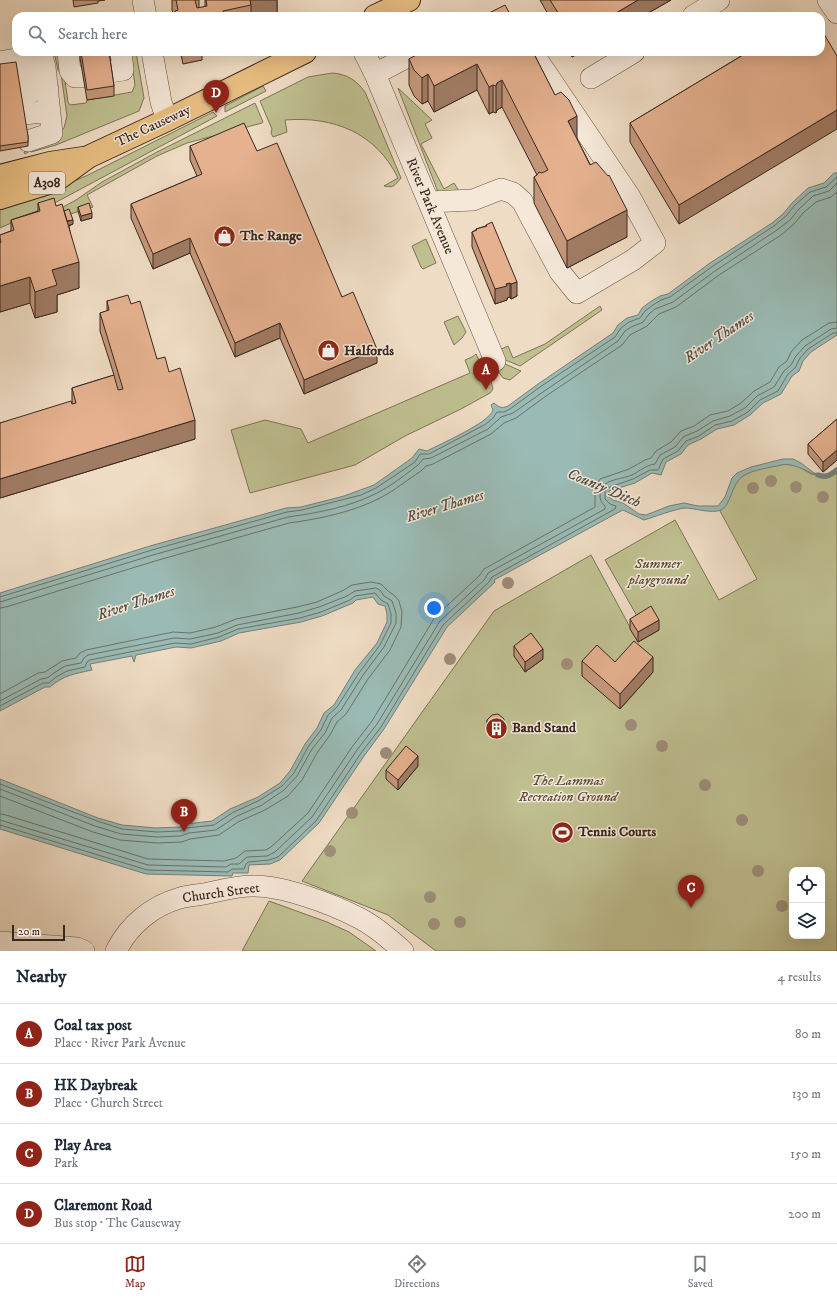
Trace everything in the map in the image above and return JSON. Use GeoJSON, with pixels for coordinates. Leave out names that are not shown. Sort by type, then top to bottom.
{"type":"FeatureCollection","features":[{"type":"Feature","properties":{"kind":"main road"},"geometry":{"type":"LineString","coordinates":[[384,12],[405,1]]}},
{"type":"Feature","properties":{"kind":"main road","name":"The Causeway"},"geometry":{"type":"LineString","coordinates":[[0,198],[55,181],[88,157],[297,56]]}},
{"type":"Feature","properties":{"kind":"main road","name":"The Causeway"},"geometry":{"type":"LineString","coordinates":[[0,176],[50,163],[88,157]]}},
{"type":"Feature","properties":{"kind":"street"},"geometry":{"type":"LineString","coordinates":[[143,0],[145,12]]}},
{"type":"Feature","properties":{"kind":"street"},"geometry":{"type":"LineString","coordinates":[[700,12],[719,0]]}},
{"type":"Feature","properties":{"kind":"street"},"geometry":{"type":"LineString","coordinates":[[828,0],[837,13]]}},
{"type":"Feature","properties":{"kind":"street"},"geometry":{"type":"LineString","coordinates":[[0,62],[33,56]]}},
{"type":"Feature","properties":{"kind":"street"},"geometry":{"type":"LineString","coordinates":[[41,56],[48,98],[52,133],[23,107],[48,98]]}},
{"type":"Feature","properties":{"kind":"street"},"geometry":{"type":"LineString","coordinates":[[68,56],[70,71],[75,77],[83,77]]}},
{"type":"Feature","properties":{"kind":"street"},"geometry":{"type":"LineString","coordinates":[[110,72],[124,70],[122,56]]}},
{"type":"Feature","properties":{"kind":"street"},"geometry":{"type":"LineString","coordinates":[[153,56],[161,102],[166,120]]}},
{"type":"Feature","properties":{"kind":"street","name":"River Park Avenue"},"geometry":{"type":"LineString","coordinates":[[369,56],[384,69],[428,202],[495,360]]}},
{"type":"Feature","properties":{"kind":"street"},"geometry":{"type":"LineString","coordinates":[[384,69],[409,56]]}},
{"type":"Feature","properties":{"kind":"street"},"geometry":{"type":"LineString","coordinates":[[428,202],[473,200],[501,189],[513,194],[522,201],[560,272],[577,293],[633,260],[655,243],[630,197],[535,56]]}},
{"type":"Feature","properties":{"kind":"street"},"geometry":{"type":"LineString","coordinates":[[591,78],[627,56]]}},
{"type":"Feature","properties":{"kind":"street","name":"Church Street"},"geometry":{"type":"LineString","coordinates":[[116,951],[135,924],[155,908],[180,898],[251,886],[270,886],[322,902],[360,918],[403,951]]}},
{"type":"Feature","properties":{"kind":"street"},"geometry":{"type":"LineString","coordinates":[[0,942],[77,948],[84,951]]}},
{"type":"Feature","properties":{"kind":"green space"},"geometry":{"type":"Polygon","coordinates":[[[55,56],[62,56],[68,102],[70,105],[86,103],[87,100],[132,92],[135,85],[131,56],[137,56],[144,98],[139,111],[56,145],[30,151],[25,154],[24,152],[60,132],[64,128],[67,116],[61,74],[58,70],[55,56]]]}},
{"type":"Feature","properties":{"kind":"green space"},"geometry":{"type":"Polygon","coordinates":[[[332,73],[351,78],[365,92],[401,178],[394,186],[384,186],[398,178],[389,162],[378,149],[352,131],[320,121],[303,119],[285,120],[287,132],[273,137],[271,133],[272,129],[260,101],[308,77],[332,73]]]}},
{"type":"Feature","properties":{"kind":"green space"},"geometry":{"type":"Polygon","coordinates":[[[263,86],[266,91],[225,112],[225,106],[263,86]]]}},
{"type":"Feature","properties":{"kind":"green space"},"geometry":{"type":"Polygon","coordinates":[[[398,88],[432,120],[425,124],[432,138],[421,144],[444,189],[454,183],[459,191],[438,192],[398,88]]]}},
{"type":"Feature","properties":{"kind":"green space"},"geometry":{"type":"Polygon","coordinates":[[[255,103],[263,122],[262,123],[187,143],[157,156],[87,195],[93,207],[0,236],[52,213],[76,200],[102,182],[157,152],[255,103]]]}},
{"type":"Feature","properties":{"kind":"green space"},"geometry":{"type":"Polygon","coordinates":[[[213,112],[217,116],[49,206],[0,228],[0,210],[47,193],[88,175],[213,112]]]}},
{"type":"Feature","properties":{"kind":"green space"},"geometry":{"type":"Polygon","coordinates":[[[426,239],[436,263],[423,269],[412,246],[426,239]]]}},
{"type":"Feature","properties":{"kind":"green space"},"geometry":{"type":"Polygon","coordinates":[[[600,306],[602,310],[520,366],[503,359],[499,350],[508,346],[513,358],[545,344],[600,306]]]}},
{"type":"Feature","properties":{"kind":"green space"},"geometry":{"type":"Polygon","coordinates":[[[458,316],[466,332],[454,345],[444,322],[458,316]]]}},
{"type":"Feature","properties":{"kind":"green space"},"geometry":{"type":"Polygon","coordinates":[[[476,354],[484,371],[490,369],[493,376],[490,378],[493,389],[490,393],[405,436],[355,465],[250,493],[231,430],[265,420],[301,429],[308,443],[470,373],[465,360],[476,354]]]}},
{"type":"Feature","properties":{"kind":"green space"},"geometry":{"type":"Polygon","coordinates":[[[503,363],[521,371],[510,380],[503,378],[495,367],[503,363]]]}},
{"type":"Feature","properties":{"kind":"green space","name":"The Lammas Recreation Ground"},"geometry":{"type":"Polygon","coordinates":[[[784,464],[798,466],[811,474],[829,476],[837,470],[837,951],[436,951],[388,915],[302,881],[494,611],[591,555],[638,642],[641,623],[605,560],[675,520],[719,600],[757,579],[720,511],[727,502],[737,480],[749,473],[763,468],[784,464]]]}},
{"type":"Feature","properties":{"kind":"green space"},"geometry":{"type":"Polygon","coordinates":[[[269,901],[327,922],[349,932],[376,951],[242,951],[269,901]]]}},
{"type":"Feature","properties":{"kind":"water","name":"River Thames"},"geometry":{"type":"Polygon","coordinates":[[[834,173],[837,173],[837,335],[811,352],[803,361],[799,371],[792,376],[781,394],[763,403],[750,415],[734,425],[717,429],[688,445],[681,454],[666,462],[661,475],[652,473],[635,483],[609,491],[609,497],[623,503],[639,514],[646,515],[669,506],[684,503],[698,506],[718,506],[725,497],[732,478],[737,473],[751,467],[783,459],[793,459],[814,473],[827,476],[820,476],[794,466],[781,465],[757,470],[743,476],[736,484],[727,504],[721,510],[708,511],[685,508],[670,511],[644,520],[623,510],[494,580],[495,582],[447,627],[384,729],[319,823],[280,860],[270,864],[249,865],[248,873],[233,873],[232,876],[146,874],[0,829],[0,779],[98,818],[122,825],[156,828],[180,827],[186,824],[212,821],[230,809],[258,797],[280,783],[290,771],[305,744],[317,728],[324,713],[334,705],[355,670],[377,643],[387,622],[387,614],[385,606],[378,604],[373,597],[356,600],[353,603],[322,616],[301,622],[239,633],[221,641],[191,648],[176,647],[136,655],[134,662],[132,656],[90,664],[92,670],[65,677],[50,687],[45,687],[0,711],[0,593],[150,546],[286,508],[301,507],[344,496],[374,485],[412,458],[419,449],[427,451],[483,421],[490,415],[493,410],[491,405],[494,403],[500,407],[508,406],[613,333],[618,325],[627,318],[638,315],[642,308],[650,302],[660,296],[668,294],[710,263],[772,223],[783,214],[808,188],[824,183],[834,173]]]}},
{"type":"Feature","properties":{"kind":"water"},"geometry":{"type":"Polygon","coordinates":[[[837,467],[837,470],[831,475],[827,476],[837,467]]]}},
{"type":"Feature","properties":{"kind":"building"},"geometry":{"type":"Polygon","coordinates":[[[176,0],[195,0],[197,8],[207,6],[206,0],[250,0],[251,5],[223,12],[175,12],[178,10],[176,0]]]}},
{"type":"Feature","properties":{"kind":"building"},"geometry":{"type":"Polygon","coordinates":[[[550,0],[638,0],[618,12],[558,12],[550,0]]]}},
{"type":"Feature","properties":{"kind":"building"},"geometry":{"type":"Polygon","coordinates":[[[505,5],[509,12],[491,12],[505,5]]]}},
{"type":"Feature","properties":{"kind":"building"},"geometry":{"type":"Polygon","coordinates":[[[825,36],[837,56],[837,110],[679,205],[630,123],[741,56],[825,56],[825,36]]]}},
{"type":"Feature","properties":{"kind":"building"},"geometry":{"type":"Polygon","coordinates":[[[82,56],[110,56],[114,86],[87,90],[82,56]]]}},
{"type":"Feature","properties":{"kind":"building"},"geometry":{"type":"Polygon","coordinates":[[[414,56],[535,56],[555,95],[561,92],[569,100],[577,116],[568,121],[590,165],[596,162],[608,176],[609,175],[627,210],[567,241],[534,177],[539,172],[542,173],[548,170],[502,80],[497,83],[496,86],[493,85],[489,87],[477,64],[434,86],[428,74],[422,78],[414,70],[409,59],[414,56]]]}},
{"type":"Feature","properties":{"kind":"building"},"geometry":{"type":"Polygon","coordinates":[[[16,62],[28,142],[0,146],[0,64],[16,62]]]}},
{"type":"Feature","properties":{"kind":"building","name":"The Range"},"geometry":{"type":"Polygon","coordinates":[[[244,123],[257,151],[277,143],[342,297],[353,292],[377,349],[304,380],[280,323],[235,343],[190,238],[153,254],[131,204],[202,174],[190,146],[244,123]]]}},
{"type":"Feature","properties":{"kind":"building"},"geometry":{"type":"Polygon","coordinates":[[[54,198],[56,206],[62,204],[79,262],[52,270],[57,285],[35,292],[30,277],[0,286],[0,235],[14,230],[11,220],[40,211],[38,203],[54,198]]]}},
{"type":"Feature","properties":{"kind":"building"},"geometry":{"type":"Polygon","coordinates":[[[89,203],[92,213],[81,216],[78,207],[89,203]]]}},
{"type":"Feature","properties":{"kind":"building"},"geometry":{"type":"Polygon","coordinates":[[[69,209],[73,220],[67,221],[64,211],[69,209]]]}},
{"type":"Feature","properties":{"kind":"building"},"geometry":{"type":"Polygon","coordinates":[[[492,222],[517,282],[506,284],[507,286],[495,289],[472,232],[477,230],[476,229],[487,226],[486,225],[492,222]]]}},
{"type":"Feature","properties":{"kind":"building"},"geometry":{"type":"Polygon","coordinates":[[[128,295],[131,304],[140,301],[157,359],[165,357],[169,372],[180,368],[195,420],[0,479],[0,423],[71,401],[72,404],[76,403],[72,388],[114,375],[118,390],[123,389],[100,313],[109,310],[107,301],[128,295]]]}},
{"type":"Feature","properties":{"kind":"building"},"geometry":{"type":"Polygon","coordinates":[[[837,419],[837,450],[823,462],[808,444],[837,419]]]}},
{"type":"Feature","properties":{"kind":"building"},"geometry":{"type":"Polygon","coordinates":[[[651,606],[659,620],[638,632],[630,619],[651,606]]]}},
{"type":"Feature","properties":{"kind":"building"},"geometry":{"type":"Polygon","coordinates":[[[531,633],[543,649],[525,662],[514,646],[531,633]]]}},
{"type":"Feature","properties":{"kind":"building"},"geometry":{"type":"Polygon","coordinates":[[[634,641],[653,657],[620,694],[582,661],[597,645],[615,662],[634,641]]]}},
{"type":"Feature","properties":{"kind":"building","name":"Band Stand"},"geometry":{"type":"Polygon","coordinates":[[[498,714],[504,719],[504,726],[501,730],[494,732],[488,728],[487,720],[492,715],[498,714]]]}},
{"type":"Feature","properties":{"kind":"building"},"geometry":{"type":"Polygon","coordinates":[[[406,746],[418,756],[398,780],[386,770],[406,746]]]}},
{"type":"Feature","properties":{"kind":"waterway","name":"County Ditch"},"geometry":{"type":"LineString","coordinates":[[818,475],[828,476],[837,470]]}},
{"type":"Feature","properties":{"kind":"place","name":"Claremont Road"},"geometry":{"type":"Point","coordinates":[216,113]}},
{"type":"Feature","properties":{"kind":"place","name":"The Range"},"geometry":{"type":"Point","coordinates":[224,236]}},
{"type":"Feature","properties":{"kind":"place","name":"Halfords"},"geometry":{"type":"Point","coordinates":[329,351]}},
{"type":"Feature","properties":{"kind":"place","name":"Coal tax post"},"geometry":{"type":"Point","coordinates":[486,390]}},
{"type":"Feature","properties":{"kind":"place","name":"Band Stand"},"geometry":{"type":"Point","coordinates":[496,728]}},
{"type":"Feature","properties":{"kind":"place","name":"HK Daybreak"},"geometry":{"type":"Point","coordinates":[184,832]}},
{"type":"Feature","properties":{"kind":"place","name":"Tennis Courts"},"geometry":{"type":"Point","coordinates":[563,832]}},
{"type":"Feature","properties":{"kind":"place","name":"Play Area"},"geometry":{"type":"Point","coordinates":[691,908]}},
{"type":"Feature","properties":{"kind":"park label","name":"Summer playground"},"geometry":{"type":"Point","coordinates":[658,572]}}]}
